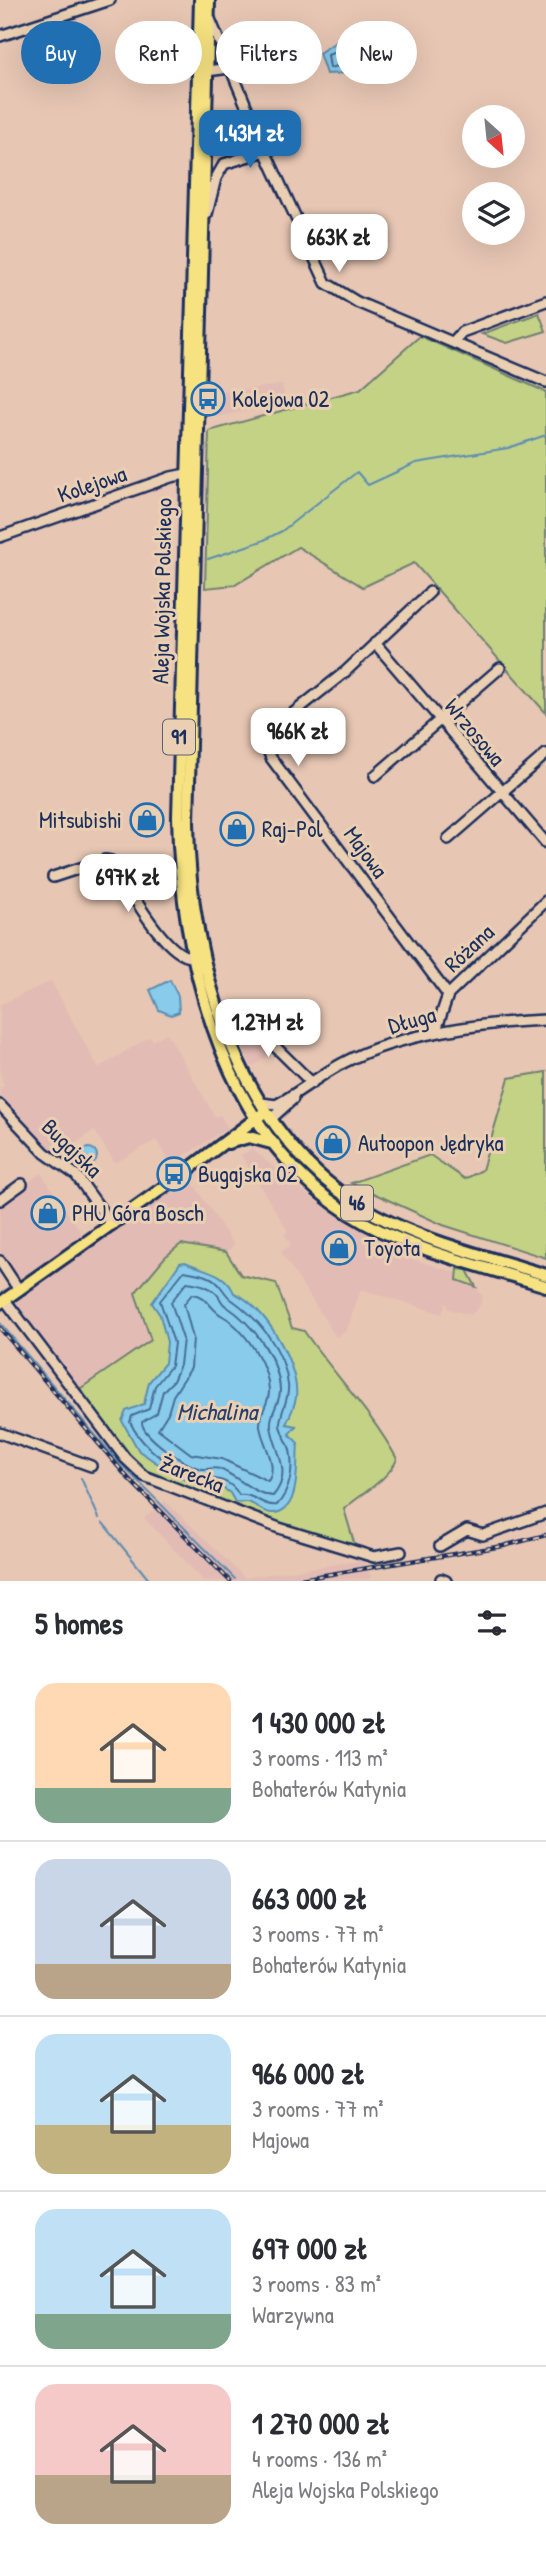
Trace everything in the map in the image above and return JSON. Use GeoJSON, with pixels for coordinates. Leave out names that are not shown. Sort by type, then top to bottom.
{"type":"FeatureCollection","features":[{"type":"Feature","properties":{"kind":"main road","name":"Aleja Wojska Polskiego"},"geometry":{"type":"LineString","coordinates":[[200,0],[188,822],[192,899],[206,969],[235,1051],[267,1111],[313,1168],[347,1197],[376,1215],[426,1236],[546,1275]]}},
{"type":"Feature","properties":{"kind":"main road","name":"Aleja Wojska Polskiego"},"geometry":{"type":"LineString","coordinates":[[209,0],[202,243],[178,817],[182,900],[193,957],[215,1031],[259,1121],[275,1144],[313,1186],[364,1223],[419,1246],[546,1286]]}},
{"type":"Feature","properties":{"kind":"main road"},"geometry":{"type":"LineString","coordinates":[[3,1301],[259,1121],[267,1111]]}},
{"type":"Feature","properties":{"kind":"main road"},"geometry":{"type":"LineString","coordinates":[[222,1145],[248,1137],[275,1144]]}},
{"type":"Feature","properties":{"kind":"street"},"geometry":{"type":"LineString","coordinates":[[0,36],[110,0]]}},
{"type":"Feature","properties":{"kind":"street"},"geometry":{"type":"LineString","coordinates":[[208,14],[216,34]]}},
{"type":"Feature","properties":{"kind":"street"},"geometry":{"type":"LineString","coordinates":[[207,71],[216,70]]}},
{"type":"Feature","properties":{"kind":"street"},"geometry":{"type":"LineString","coordinates":[[237,84],[326,283],[357,302],[546,382]]}},
{"type":"Feature","properties":{"kind":"street"},"geometry":{"type":"LineString","coordinates":[[202,243],[210,197],[222,167],[235,158],[265,151]]}},
{"type":"Feature","properties":{"kind":"street"},"geometry":{"type":"LineString","coordinates":[[453,342],[462,332],[546,300]]}},
{"type":"Feature","properties":{"kind":"street","name":"Kolejowa"},"geometry":{"type":"LineString","coordinates":[[0,537],[192,473]]}},
{"type":"Feature","properties":{"kind":"street","name":"Majowa"},"geometry":{"type":"LineString","coordinates":[[430,592],[345,672],[277,726],[265,742],[271,758],[448,995]]}},
{"type":"Feature","properties":{"kind":"street","name":"Wrzosowa"},"geometry":{"type":"LineString","coordinates":[[376,643],[501,794],[546,843]]}},
{"type":"Feature","properties":{"kind":"street"},"geometry":{"type":"LineString","coordinates":[[375,776],[500,668]]}},
{"type":"Feature","properties":{"kind":"street"},"geometry":{"type":"LineString","coordinates":[[448,839],[546,754]]}},
{"type":"Feature","properties":{"kind":"street"},"geometry":{"type":"LineString","coordinates":[[53,877],[105,860],[111,861],[170,946],[184,957],[193,957]]}},
{"type":"Feature","properties":{"kind":"street","name":"Różana"},"geometry":{"type":"LineString","coordinates":[[435,1033],[448,995],[546,901]]}},
{"type":"Feature","properties":{"kind":"street"},"geometry":{"type":"LineString","coordinates":[[243,1014],[312,1083]]}},
{"type":"Feature","properties":{"kind":"street","name":"Długa"},"geometry":{"type":"LineString","coordinates":[[267,1111],[353,1058],[435,1033],[466,1027],[546,1020]]}},
{"type":"Feature","properties":{"kind":"street","name":"Długa"},"geometry":{"type":"LineString","coordinates":[[267,1111],[299,1093]]}},
{"type":"Feature","properties":{"kind":"street","name":"Bugajska"},"geometry":{"type":"LineString","coordinates":[[0,1105],[45,1153],[76,1175],[112,1225]]}},
{"type":"Feature","properties":{"kind":"street"},"geometry":{"type":"LineString","coordinates":[[0,1200],[22,1184]]}},
{"type":"Feature","properties":{"kind":"street"},"geometry":{"type":"LineString","coordinates":[[0,1261],[19,1290]]}},
{"type":"Feature","properties":{"kind":"street","name":"Żarecka"},"geometry":{"type":"LineString","coordinates":[[3,1301],[125,1458],[144,1476],[279,1528],[365,1555],[384,1557],[401,1552]]}},
{"type":"Feature","properties":{"kind":"street"},"geometry":{"type":"LineString","coordinates":[[0,1433],[91,1466]]}},
{"type":"Feature","properties":{"kind":"street"},"geometry":{"type":"LineString","coordinates":[[440,1546],[467,1530],[483,1535],[546,1513]]}},
{"type":"Feature","properties":{"kind":"shaded area"},"geometry":{"type":"Polygon","coordinates":[[[282,385],[286,403],[215,417],[216,393],[282,385]]]}},
{"type":"Feature","properties":{"kind":"shaded area"},"geometry":{"type":"Polygon","coordinates":[[[51,981],[98,1068],[150,1037],[153,1041],[167,1033],[215,1117],[220,1115],[228,1128],[171,1164],[156,1140],[115,1163],[94,1130],[58,1156],[53,1155],[0,1098],[0,1088],[4,1086],[0,1073],[0,1005],[51,981]]]}},
{"type":"Feature","properties":{"kind":"shaded area"},"geometry":{"type":"Polygon","coordinates":[[[249,1023],[277,1050],[252,1067],[233,1027],[249,1023]]]}},
{"type":"Feature","properties":{"kind":"shaded area"},"geometry":{"type":"Polygon","coordinates":[[[252,1149],[309,1196],[377,1240],[385,1251],[457,1273],[458,1282],[476,1288],[483,1297],[480,1306],[471,1315],[449,1309],[446,1302],[442,1314],[361,1289],[346,1331],[336,1337],[281,1252],[291,1245],[285,1234],[288,1231],[241,1155],[252,1149]]]}},
{"type":"Feature","properties":{"kind":"shaded area"},"geometry":{"type":"Polygon","coordinates":[[[41,1173],[82,1234],[22,1278],[12,1275],[0,1255],[0,1203],[41,1173]]]}},
{"type":"Feature","properties":{"kind":"shaded area"},"geometry":{"type":"Polygon","coordinates":[[[189,1177],[234,1245],[226,1252],[181,1244],[166,1257],[135,1293],[151,1340],[81,1388],[12,1302],[189,1177]]]}},
{"type":"Feature","properties":{"kind":"shaded area"},"geometry":{"type":"Polygon","coordinates":[[[165,1501],[245,1578],[365,1560],[371,1579],[204,1581],[144,1518],[165,1501]]]}},
{"type":"Feature","properties":{"kind":"green space"},"geometry":{"type":"Polygon","coordinates":[[[539,313],[546,331],[507,343],[482,334],[539,313]]]}},
{"type":"Feature","properties":{"kind":"green space"},"geometry":{"type":"Polygon","coordinates":[[[420,336],[546,392],[546,713],[414,563],[363,587],[298,547],[235,585],[205,588],[209,431],[360,389],[420,336]]]}},
{"type":"Feature","properties":{"kind":"green space"},"geometry":{"type":"Polygon","coordinates":[[[546,1072],[546,1258],[443,1225],[351,1183],[430,1155],[465,1179],[482,1170],[509,1078],[546,1072]]]}},
{"type":"Feature","properties":{"kind":"green space"},"geometry":{"type":"Polygon","coordinates":[[[181,1244],[226,1252],[241,1275],[276,1283],[292,1328],[304,1331],[376,1425],[397,1459],[388,1473],[344,1509],[355,1546],[276,1525],[147,1475],[127,1456],[105,1423],[101,1425],[79,1395],[81,1388],[151,1340],[135,1293],[165,1257],[181,1244]]]}},
{"type":"Feature","properties":{"kind":"green space"},"geometry":{"type":"Polygon","coordinates":[[[458,1269],[467,1270],[476,1287],[457,1280],[458,1269]]]}},
{"type":"Feature","properties":{"kind":"water"},"geometry":{"type":"Polygon","coordinates":[[[336,42],[336,74],[326,74],[322,51],[336,42]]]}},
{"type":"Feature","properties":{"kind":"water"},"geometry":{"type":"Polygon","coordinates":[[[170,980],[178,996],[179,1012],[171,1015],[159,1010],[150,990],[170,980]]]}},
{"type":"Feature","properties":{"kind":"water"},"geometry":{"type":"Polygon","coordinates":[[[86,1148],[92,1148],[97,1156],[95,1162],[86,1164],[81,1159],[81,1153],[86,1148]]]}},
{"type":"Feature","properties":{"kind":"water","name":"Michalina"},"geometry":{"type":"Polygon","coordinates":[[[185,1262],[225,1280],[234,1293],[245,1299],[268,1323],[286,1354],[296,1385],[296,1398],[286,1424],[296,1426],[289,1434],[298,1443],[293,1496],[281,1511],[271,1513],[249,1502],[235,1502],[230,1493],[221,1487],[215,1491],[213,1483],[202,1486],[178,1477],[139,1451],[122,1421],[126,1411],[144,1404],[149,1382],[165,1363],[167,1342],[160,1315],[152,1303],[180,1263],[185,1262]]]}},
{"type":"Feature","properties":{"kind":"waterway"},"geometry":{"type":"LineString","coordinates":[[208,559],[262,541],[282,531],[357,472],[368,485],[416,463],[508,448],[546,435]]}},
{"type":"Feature","properties":{"kind":"waterway"},"geometry":{"type":"LineString","coordinates":[[0,1323],[114,1457]]}},
{"type":"Feature","properties":{"kind":"waterway"},"geometry":{"type":"LineString","coordinates":[[116,1459],[235,1579]]}},
{"type":"Feature","properties":{"kind":"waterway"},"geometry":{"type":"LineString","coordinates":[[81,1478],[99,1518]]}},
{"type":"Feature","properties":{"kind":"waterway"},"geometry":{"type":"LineString","coordinates":[[103,1523],[150,1581]]}},
{"type":"Feature","properties":{"kind":"railway"},"geometry":{"type":"LineString","coordinates":[[0,1328],[128,1478],[230,1581]]}},
{"type":"Feature","properties":{"kind":"railway"},"geometry":{"type":"LineString","coordinates":[[288,1581],[503,1546],[546,1535]]}},
{"type":"Feature","properties":{"kind":"place","name":"Kolejowa 02"},"geometry":{"type":"Point","coordinates":[208,399]}},
{"type":"Feature","properties":{"kind":"place","name":"Mitsubishi"},"geometry":{"type":"Point","coordinates":[147,820]}},
{"type":"Feature","properties":{"kind":"place","name":"Raj-Pol"},"geometry":{"type":"Point","coordinates":[237,829]}},
{"type":"Feature","properties":{"kind":"place","name":"Autoopon Jędryka"},"geometry":{"type":"Point","coordinates":[333,1143]}},
{"type":"Feature","properties":{"kind":"place","name":"Bugajska 02"},"geometry":{"type":"Point","coordinates":[174,1174]}},
{"type":"Feature","properties":{"kind":"place","name":"PHU Góra Bosch"},"geometry":{"type":"Point","coordinates":[48,1213]}},
{"type":"Feature","properties":{"kind":"place","name":"Toyota"},"geometry":{"type":"Point","coordinates":[339,1248]}}]}
